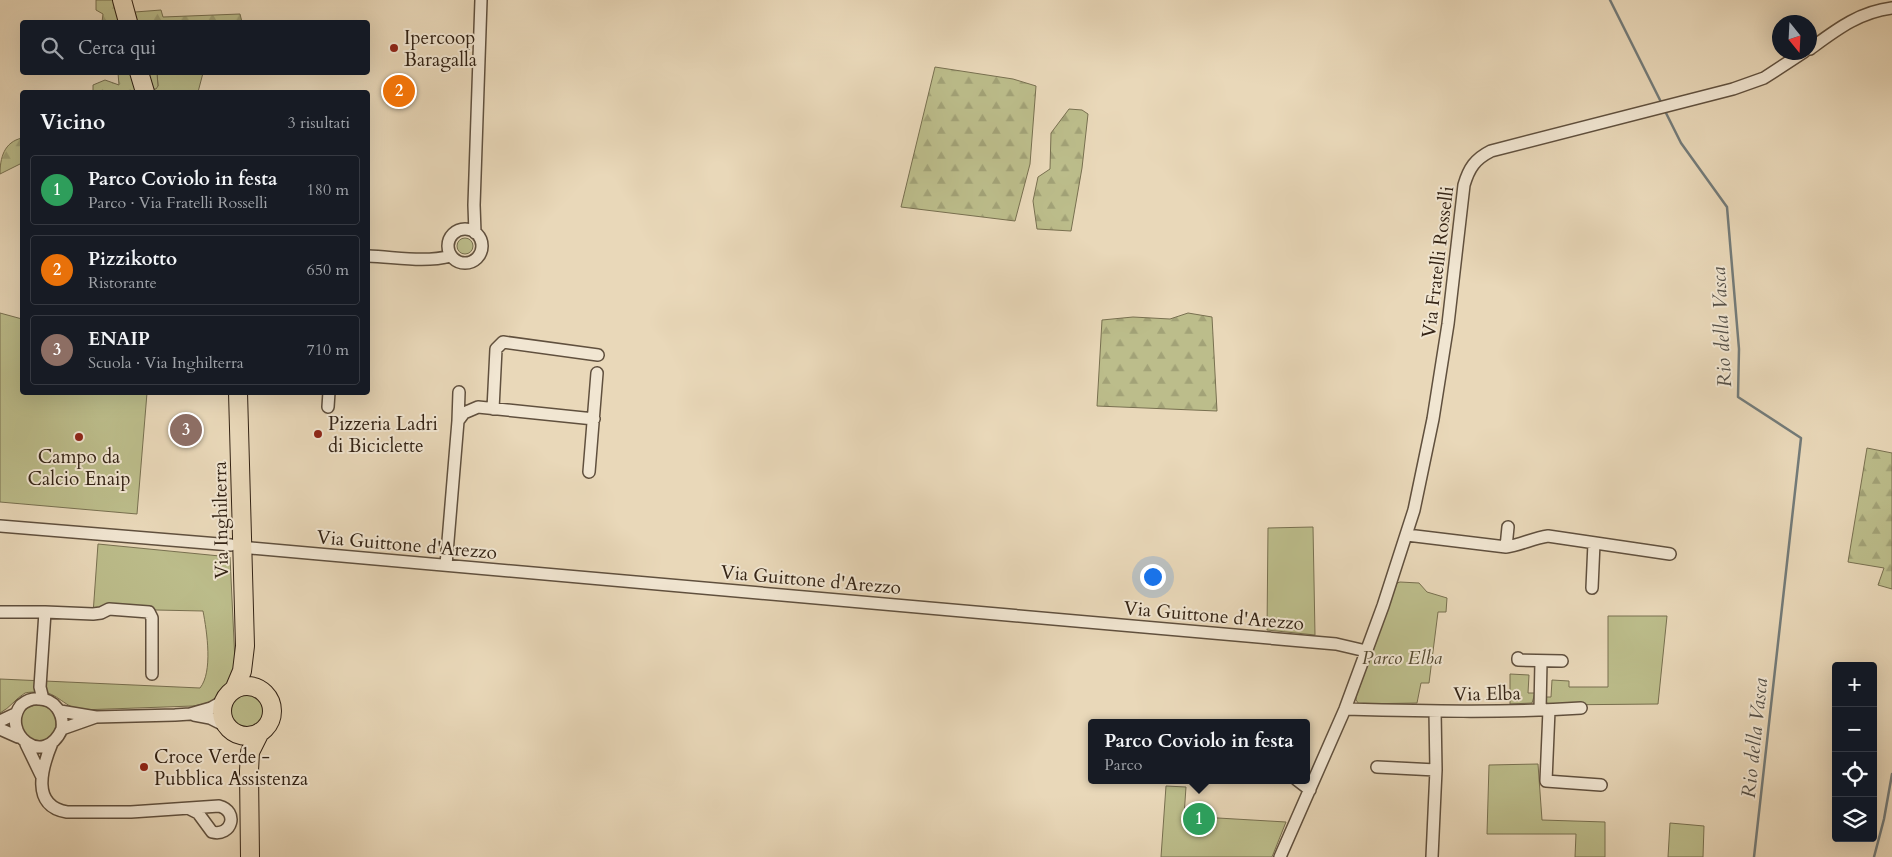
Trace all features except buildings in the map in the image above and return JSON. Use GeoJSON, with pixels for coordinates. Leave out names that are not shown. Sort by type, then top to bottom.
{"type":"FeatureCollection","features":[{"type":"Feature","properties":{"kind":"main road"},"geometry":{"type":"LineString","coordinates":[[124,2],[128,20]]}},
{"type":"Feature","properties":{"kind":"main road"},"geometry":{"type":"LineString","coordinates":[[140,75],[144,90]]}},
{"type":"Feature","properties":{"kind":"main road","name":"Via Inghilterra"},"geometry":{"type":"LineString","coordinates":[[238,395],[245,646],[242,671],[229,695],[222,714],[243,751],[249,770]]}},
{"type":"Feature","properties":{"kind":"main road","name":"Via Inghilterra"},"geometry":{"type":"LineString","coordinates":[[245,646],[250,670],[257,688],[267,697],[272,710],[269,722],[260,732],[250,752],[250,857]]}},
{"type":"Feature","properties":{"kind":"main road"},"geometry":{"type":"LineString","coordinates":[[229,695],[249,686],[257,688]]}},
{"type":"Feature","properties":{"kind":"main road"},"geometry":{"type":"LineString","coordinates":[[230,730],[246,736],[260,732]]}},
{"type":"Feature","properties":{"kind":"street"},"geometry":{"type":"LineString","coordinates":[[474,205],[462,229],[450,237],[450,251],[460,262],[466,263],[476,258],[482,248],[476,232],[474,205],[481,0]]}},
{"type":"Feature","properties":{"kind":"street"},"geometry":{"type":"LineString","coordinates":[[1817,44],[1840,26],[1855,18],[1870,12],[1892,8]]}},
{"type":"Feature","properties":{"kind":"street","name":"Via Fratelli Rosselli"},"geometry":{"type":"LineString","coordinates":[[1280,857],[1345,709],[1383,606],[1406,535],[1421,478],[1436,402],[1448,324],[1464,185],[1468,171],[1474,162],[1491,152],[1733,89],[1764,78],[1792,60]]}},
{"type":"Feature","properties":{"kind":"street"},"geometry":{"type":"LineString","coordinates":[[462,229],[476,232]]}},
{"type":"Feature","properties":{"kind":"street"},"geometry":{"type":"LineString","coordinates":[[370,256],[424,261],[438,260],[450,251]]}},
{"type":"Feature","properties":{"kind":"street"},"geometry":{"type":"LineString","coordinates":[[493,409],[496,349],[503,342],[598,356]]}},
{"type":"Feature","properties":{"kind":"street"},"geometry":{"type":"LineString","coordinates":[[589,472],[597,373]]}},
{"type":"Feature","properties":{"kind":"street"},"geometry":{"type":"LineString","coordinates":[[446,565],[459,392]]}},
{"type":"Feature","properties":{"kind":"street"},"geometry":{"type":"LineString","coordinates":[[328,407],[329,395]]}},
{"type":"Feature","properties":{"kind":"street"},"geometry":{"type":"LineString","coordinates":[[458,421],[464,413],[478,407],[594,419]]}},
{"type":"Feature","properties":{"kind":"street"},"geometry":{"type":"LineString","coordinates":[[0,526],[231,545]]}},
{"type":"Feature","properties":{"kind":"street"},"geometry":{"type":"LineString","coordinates":[[1506,547],[1508,527]]}},
{"type":"Feature","properties":{"kind":"street"},"geometry":{"type":"LineString","coordinates":[[1406,535],[1506,547],[1514,546],[1533,538],[1548,536],[1670,554]]}},
{"type":"Feature","properties":{"kind":"street"},"geometry":{"type":"LineString","coordinates":[[1592,588],[1594,543]]}},
{"type":"Feature","properties":{"kind":"street","name":"Via Guittone d'Arezzo"},"geometry":{"type":"LineString","coordinates":[[251,548],[1341,644],[1366,651]]}},
{"type":"Feature","properties":{"kind":"street"},"geometry":{"type":"LineString","coordinates":[[0,612],[93,614],[102,613],[109,608],[149,612],[152,618],[152,674]]}},
{"type":"Feature","properties":{"kind":"street"},"geometry":{"type":"LineString","coordinates":[[37,699],[40,687],[45,612]]}},
{"type":"Feature","properties":{"kind":"street","name":"Via Elba"},"geometry":{"type":"LineString","coordinates":[[1518,658],[1518,660],[1562,661]]}},
{"type":"Feature","properties":{"kind":"street","name":"Via Elba"},"geometry":{"type":"LineString","coordinates":[[1541,661],[1546,781],[1601,785]]}},
{"type":"Feature","properties":{"kind":"street"},"geometry":{"type":"LineString","coordinates":[[190,714],[212,708],[229,695]]}},
{"type":"Feature","properties":{"kind":"street"},"geometry":{"type":"LineString","coordinates":[[0,721],[15,714],[25,702],[37,699],[55,706],[60,711],[62,717],[62,729],[58,737],[52,743],[39,748],[0,730]]}},
{"type":"Feature","properties":{"kind":"street","name":"Via Elba"},"geometry":{"type":"LineString","coordinates":[[1345,709],[1435,711],[1581,708]]}},
{"type":"Feature","properties":{"kind":"street"},"geometry":{"type":"LineString","coordinates":[[60,711],[96,717],[190,714],[210,718],[230,730]]}},
{"type":"Feature","properties":{"kind":"street","name":"Via Elba"},"geometry":{"type":"LineString","coordinates":[[1432,857],[1436,770],[1435,711]]}},
{"type":"Feature","properties":{"kind":"street"},"geometry":{"type":"LineString","coordinates":[[15,714],[14,726],[41,775],[45,798],[58,811],[190,809]]}},
{"type":"Feature","properties":{"kind":"street"},"geometry":{"type":"LineString","coordinates":[[62,729],[96,717]]}},
{"type":"Feature","properties":{"kind":"street"},"geometry":{"type":"LineString","coordinates":[[41,775],[52,743]]}},
{"type":"Feature","properties":{"kind":"street"},"geometry":{"type":"LineString","coordinates":[[1377,767],[1436,770]]}},
{"type":"Feature","properties":{"kind":"street"},"geometry":{"type":"LineString","coordinates":[[1302,784],[1310,790]]}},
{"type":"Feature","properties":{"kind":"green space"},"geometry":{"type":"Polygon","coordinates":[[[96,0],[113,0],[118,20],[102,20],[103,14],[96,10],[96,0]]]}},
{"type":"Feature","properties":{"kind":"green space"},"geometry":{"type":"Polygon","coordinates":[[[161,10],[163,17],[240,14],[242,20],[133,20],[132,15],[135,12],[161,10]]]}},
{"type":"Feature","properties":{"kind":"green space"},"geometry":{"type":"Polygon","coordinates":[[[935,67],[1013,79],[1036,86],[1030,164],[1015,221],[901,207],[935,67]]]}},
{"type":"Feature","properties":{"kind":"green space"},"geometry":{"type":"Polygon","coordinates":[[[118,75],[132,75],[136,90],[93,90],[93,85],[105,80],[119,85],[118,75]]]}},
{"type":"Feature","properties":{"kind":"green space"},"geometry":{"type":"Polygon","coordinates":[[[146,75],[157,75],[158,86],[156,89],[149,89],[146,75]]]}},
{"type":"Feature","properties":{"kind":"green space"},"geometry":{"type":"Polygon","coordinates":[[[157,75],[202,75],[199,90],[149,90],[158,86],[157,75]]]}},
{"type":"Feature","properties":{"kind":"green space"},"geometry":{"type":"Polygon","coordinates":[[[1069,109],[1082,110],[1088,114],[1082,168],[1071,231],[1037,229],[1033,201],[1038,177],[1050,169],[1051,133],[1069,109]]]}},
{"type":"Feature","properties":{"kind":"green space"},"geometry":{"type":"Polygon","coordinates":[[[20,139],[20,164],[0,174],[4,152],[16,140],[20,139]]]}},
{"type":"Feature","properties":{"kind":"green space"},"geometry":{"type":"Polygon","coordinates":[[[465,238],[471,240],[473,246],[471,252],[465,254],[459,252],[457,246],[459,240],[465,238]]]}},
{"type":"Feature","properties":{"kind":"green space"},"geometry":{"type":"Polygon","coordinates":[[[0,313],[20,318],[20,395],[147,395],[137,514],[0,502],[0,313]]]}},
{"type":"Feature","properties":{"kind":"green space"},"geometry":{"type":"Polygon","coordinates":[[[1188,313],[1212,317],[1217,411],[1097,406],[1102,320],[1133,317],[1170,319],[1188,313]]]}},
{"type":"Feature","properties":{"kind":"green space"},"geometry":{"type":"Polygon","coordinates":[[[1867,448],[1892,453],[1892,589],[1878,585],[1884,568],[1848,562],[1867,448]]]}},
{"type":"Feature","properties":{"kind":"green space"},"geometry":{"type":"Polygon","coordinates":[[[1313,527],[1315,635],[1267,630],[1268,528],[1313,527]]]}},
{"type":"Feature","properties":{"kind":"green space"},"geometry":{"type":"Polygon","coordinates":[[[98,544],[230,557],[235,662],[232,679],[214,700],[193,706],[80,710],[49,693],[33,692],[25,693],[0,713],[0,679],[200,688],[207,672],[208,662],[203,611],[109,609],[93,614],[98,544]]]}},
{"type":"Feature","properties":{"kind":"green space","name":"Parco Elba"},"geometry":{"type":"Polygon","coordinates":[[[1397,583],[1419,583],[1427,592],[1447,598],[1446,612],[1438,612],[1429,683],[1421,683],[1417,703],[1359,704],[1356,697],[1397,583]]]}},
{"type":"Feature","properties":{"kind":"green space"},"geometry":{"type":"Polygon","coordinates":[[[1608,616],[1667,616],[1658,704],[1548,705],[1544,697],[1551,697],[1552,680],[1569,681],[1569,687],[1608,687],[1608,616]]]}},
{"type":"Feature","properties":{"kind":"green space"},"geometry":{"type":"Polygon","coordinates":[[[1510,674],[1529,675],[1528,693],[1535,693],[1532,703],[1510,704],[1510,674]]]}},
{"type":"Feature","properties":{"kind":"green space"},"geometry":{"type":"Polygon","coordinates":[[[247,693],[260,699],[266,712],[260,725],[247,731],[234,725],[228,712],[234,699],[247,693]]]}},
{"type":"Feature","properties":{"kind":"green space"},"geometry":{"type":"Polygon","coordinates":[[[38,705],[45,706],[51,710],[55,716],[55,730],[51,736],[45,740],[38,741],[31,740],[25,736],[21,730],[20,723],[21,716],[25,710],[31,706],[38,705]]]}},
{"type":"Feature","properties":{"kind":"green space"},"geometry":{"type":"Polygon","coordinates":[[[1538,764],[1542,820],[1605,822],[1605,857],[1575,857],[1576,834],[1487,834],[1489,765],[1538,764]]]}},
{"type":"Feature","properties":{"kind":"green space"},"geometry":{"type":"Polygon","coordinates":[[[1166,786],[1186,787],[1184,816],[1286,822],[1272,857],[1161,857],[1166,786]]]}},
{"type":"Feature","properties":{"kind":"green space"},"geometry":{"type":"Polygon","coordinates":[[[1670,823],[1704,826],[1703,857],[1668,857],[1670,823]]]}},
{"type":"Feature","properties":{"kind":"waterway","name":"Rio della Vasca"},"geometry":{"type":"LineString","coordinates":[[1610,0],[1662,104]]}},
{"type":"Feature","properties":{"kind":"waterway","name":"Rio della Vasca"},"geometry":{"type":"LineString","coordinates":[[1665,111],[1681,143],[1727,207],[1739,349],[1738,397],[1801,438],[1754,857]]}},
{"type":"Feature","properties":{"kind":"waterway"},"geometry":{"type":"LineString","coordinates":[[1874,857],[1884,819],[1892,774]]}},
{"type":"Feature","properties":{"kind":"place","name":"Ipercoop Baragalla"},"geometry":{"type":"Point","coordinates":[394,48]}},
{"type":"Feature","properties":{"kind":"place","name":"Pizzikotto"},"geometry":{"type":"Point","coordinates":[399,91]}},
{"type":"Feature","properties":{"kind":"place","name":"ENAIP"},"geometry":{"type":"Point","coordinates":[186,430]}},
{"type":"Feature","properties":{"kind":"place","name":"Pizzeria Ladri di Biciclette"},"geometry":{"type":"Point","coordinates":[318,434]}},
{"type":"Feature","properties":{"kind":"place","name":"Campo da Calcio Enaip"},"geometry":{"type":"Point","coordinates":[79,437]}},
{"type":"Feature","properties":{"kind":"place","name":"Croce Verde - Pubblica Assistenza"},"geometry":{"type":"Point","coordinates":[144,767]}},
{"type":"Feature","properties":{"kind":"place","name":"Parco Coviolo in festa"},"geometry":{"type":"Point","coordinates":[1199,819]}}]}
